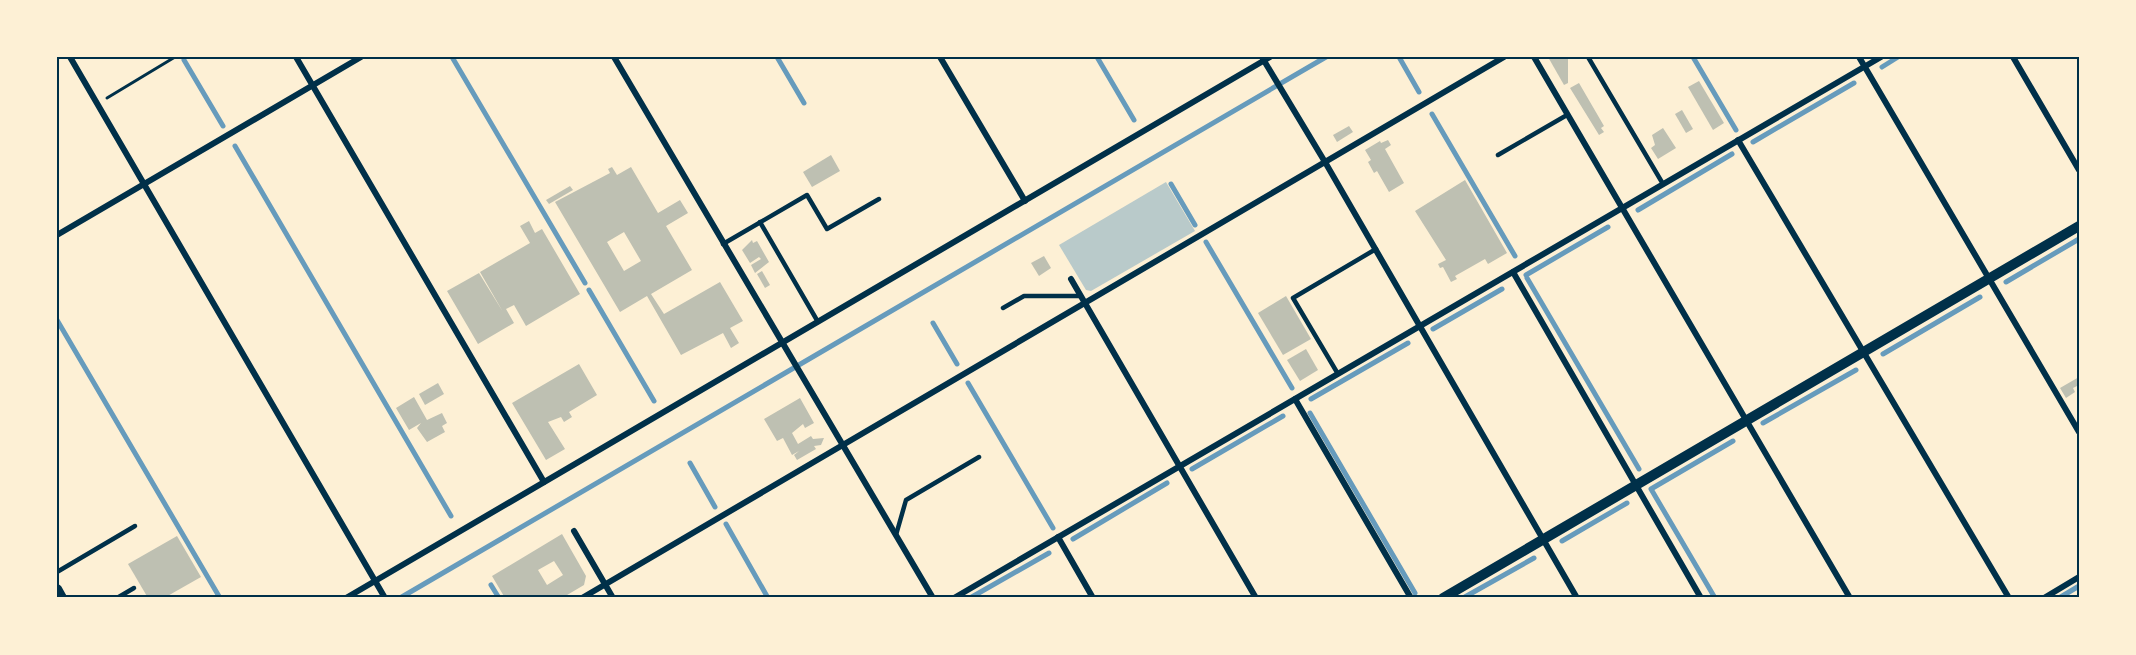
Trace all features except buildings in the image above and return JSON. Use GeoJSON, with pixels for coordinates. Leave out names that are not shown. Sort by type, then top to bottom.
{"type":"FeatureCollection","features":[{"type":"Feature","properties":{"kind":"street"},"geometry":{"type":"LineString","coordinates":[[70,57],[385,598]]}},
{"type":"Feature","properties":{"kind":"street"},"geometry":{"type":"LineString","coordinates":[[296,57],[544,482]]}},
{"type":"Feature","properties":{"kind":"street"},"geometry":{"type":"LineString","coordinates":[[57,235],[361,57]]}},
{"type":"Feature","properties":{"kind":"street"},"geometry":{"type":"LineString","coordinates":[[614,57],[933,598]]}},
{"type":"Feature","properties":{"kind":"street"},"geometry":{"type":"LineString","coordinates":[[940,57],[1025,201]]}},
{"type":"Feature","properties":{"kind":"street"},"geometry":{"type":"LineString","coordinates":[[582,598],[1504,57]]}},
{"type":"Feature","properties":{"kind":"street"},"geometry":{"type":"LineString","coordinates":[[1534,57],[1850,598]]}},
{"type":"Feature","properties":{"kind":"street"},"geometry":{"type":"LineString","coordinates":[[1859,57],[2079,432]]}},
{"type":"Feature","properties":{"kind":"street"},"geometry":{"type":"LineString","coordinates":[[954,598],[1881,57]]}},
{"type":"Feature","properties":{"kind":"street"},"geometry":{"type":"LineString","coordinates":[[2013,57],[2079,170]]}},
{"type":"Feature","properties":{"kind":"street"},"geometry":{"type":"LineString","coordinates":[[346,598],[782,344],[1265,58],[1269,69],[1376,249],[1577,598]]}},
{"type":"Feature","properties":{"kind":"street"},"geometry":{"type":"LineString","coordinates":[[1738,140],[2010,598]]}},
{"type":"Feature","properties":{"kind":"street"},"geometry":{"type":"LineString","coordinates":[[1443,598],[2079,226]]}},
{"type":"Feature","properties":{"kind":"street"},"geometry":{"type":"LineString","coordinates":[[1512,272],[1701,598]]}},
{"type":"Feature","properties":{"kind":"street"},"geometry":{"type":"LineString","coordinates":[[1071,279],[1256,598]]}},
{"type":"Feature","properties":{"kind":"street"},"geometry":{"type":"LineString","coordinates":[[1295,399],[1411,598]]}},
{"type":"Feature","properties":{"kind":"street"},"geometry":{"type":"LineString","coordinates":[[574,531],[613,598]]}},
{"type":"Feature","properties":{"kind":"street"},"geometry":{"type":"LineString","coordinates":[[1058,537],[1093,598]]}},
{"type":"Feature","properties":{"kind":"street"},"geometry":{"type":"LineString","coordinates":[[2043,598],[2079,577]]}},
{"type":"Feature","properties":{"kind":"street"},"geometry":{"type":"LineString","coordinates":[[57,589],[62,598]]}},
{"type":"Feature","properties":{"kind":"lane"},"geometry":{"type":"LineString","coordinates":[[1588,57],[1663,184]]}},
{"type":"Feature","properties":{"kind":"lane"},"geometry":{"type":"LineString","coordinates":[[1498,155],[1568,115]]}},
{"type":"Feature","properties":{"kind":"lane"},"geometry":{"type":"LineString","coordinates":[[723,244],[807,195],[827,229],[879,199]]}},
{"type":"Feature","properties":{"kind":"lane"},"geometry":{"type":"LineString","coordinates":[[760,222],[818,322]]}},
{"type":"Feature","properties":{"kind":"lane"},"geometry":{"type":"LineString","coordinates":[[1338,374],[1293,298],[1376,249]]}},
{"type":"Feature","properties":{"kind":"lane"},"geometry":{"type":"LineString","coordinates":[[1003,308],[1024,296],[1080,296]]}},
{"type":"Feature","properties":{"kind":"lane"},"geometry":{"type":"LineString","coordinates":[[896,535],[906,500],[979,457]]}},
{"type":"Feature","properties":{"kind":"lane"},"geometry":{"type":"LineString","coordinates":[[57,572],[135,526]]}},
{"type":"Feature","properties":{"kind":"lane"},"geometry":{"type":"LineString","coordinates":[[117,598],[134,588]]}},
{"type":"Feature","properties":{"kind":"path"},"geometry":{"type":"LineString","coordinates":[[97,104],[175,57]]}},
{"type":"Feature","properties":{"kind":"shaded area"},"geometry":{"type":"Polygon","coordinates":[[[1166,182],[1195,231],[1091,291],[1086,290],[1059,245],[1166,182]]]}},
{"type":"Feature","properties":{"kind":"waterway"},"geometry":{"type":"LineString","coordinates":[[452,57],[585,283]]}},
{"type":"Feature","properties":{"kind":"waterway"},"geometry":{"type":"LineString","coordinates":[[777,57],[804,103]]}},
{"type":"Feature","properties":{"kind":"waterway"},"geometry":{"type":"LineString","coordinates":[[1097,57],[1134,120]]}},
{"type":"Feature","properties":{"kind":"waterway"},"geometry":{"type":"LineString","coordinates":[[400,598],[1326,57]]}},
{"type":"Feature","properties":{"kind":"waterway"},"geometry":{"type":"LineString","coordinates":[[1399,57],[1419,92]]}},
{"type":"Feature","properties":{"kind":"waterway"},"geometry":{"type":"LineString","coordinates":[[1693,57],[1736,130]]}},
{"type":"Feature","properties":{"kind":"waterway"},"geometry":{"type":"LineString","coordinates":[[1882,67],[1898,57]]}},
{"type":"Feature","properties":{"kind":"waterway"},"geometry":{"type":"LineString","coordinates":[[184,60],[223,126]]}},
{"type":"Feature","properties":{"kind":"waterway"},"geometry":{"type":"LineString","coordinates":[[1753,142],[1854,83]]}},
{"type":"Feature","properties":{"kind":"waterway"},"geometry":{"type":"LineString","coordinates":[[1432,114],[1515,256]]}},
{"type":"Feature","properties":{"kind":"waterway"},"geometry":{"type":"LineString","coordinates":[[235,146],[451,516]]}},
{"type":"Feature","properties":{"kind":"waterway"},"geometry":{"type":"LineString","coordinates":[[1638,210],[1732,154]]}},
{"type":"Feature","properties":{"kind":"waterway"},"geometry":{"type":"LineString","coordinates":[[1171,184],[1195,225]]}},
{"type":"Feature","properties":{"kind":"waterway"},"geometry":{"type":"LineString","coordinates":[[1526,275],[1608,227]]}},
{"type":"Feature","properties":{"kind":"waterway"},"geometry":{"type":"LineString","coordinates":[[2006,282],[2079,239]]}},
{"type":"Feature","properties":{"kind":"waterway"},"geometry":{"type":"LineString","coordinates":[[1206,242],[1292,388]]}},
{"type":"Feature","properties":{"kind":"waterway"},"geometry":{"type":"LineString","coordinates":[[1527,278],[1639,469]]}},
{"type":"Feature","properties":{"kind":"waterway"},"geometry":{"type":"LineString","coordinates":[[1433,329],[1502,289]]}},
{"type":"Feature","properties":{"kind":"waterway"},"geometry":{"type":"LineString","coordinates":[[589,290],[654,401]]}},
{"type":"Feature","properties":{"kind":"waterway"},"geometry":{"type":"LineString","coordinates":[[1883,354],[1980,297]]}},
{"type":"Feature","properties":{"kind":"waterway"},"geometry":{"type":"LineString","coordinates":[[57,320],[220,598]]}},
{"type":"Feature","properties":{"kind":"waterway"},"geometry":{"type":"LineString","coordinates":[[933,323],[957,364]]}},
{"type":"Feature","properties":{"kind":"waterway"},"geometry":{"type":"LineString","coordinates":[[1311,399],[1408,343]]}},
{"type":"Feature","properties":{"kind":"waterway"},"geometry":{"type":"LineString","coordinates":[[1763,423],[1856,370]]}},
{"type":"Feature","properties":{"kind":"waterway"},"geometry":{"type":"LineString","coordinates":[[968,383],[1053,528]]}},
{"type":"Feature","properties":{"kind":"waterway"},"geometry":{"type":"LineString","coordinates":[[1310,413],[1415,593]]}},
{"type":"Feature","properties":{"kind":"waterway"},"geometry":{"type":"LineString","coordinates":[[1192,469],[1283,416]]}},
{"type":"Feature","properties":{"kind":"waterway"},"geometry":{"type":"LineString","coordinates":[[1715,598],[1651,489],[1733,441]]}},
{"type":"Feature","properties":{"kind":"waterway"},"geometry":{"type":"LineString","coordinates":[[690,463],[715,507]]}},
{"type":"Feature","properties":{"kind":"waterway"},"geometry":{"type":"LineString","coordinates":[[1073,539],[1167,483]]}},
{"type":"Feature","properties":{"kind":"waterway"},"geometry":{"type":"LineString","coordinates":[[1562,541],[1627,503]]}},
{"type":"Feature","properties":{"kind":"waterway"},"geometry":{"type":"LineString","coordinates":[[726,524],[768,598]]}},
{"type":"Feature","properties":{"kind":"waterway"},"geometry":{"type":"LineString","coordinates":[[970,598],[1049,553]]}},
{"type":"Feature","properties":{"kind":"waterway"},"geometry":{"type":"LineString","coordinates":[[1463,598],[1534,558]]}},
{"type":"Feature","properties":{"kind":"waterway"},"geometry":{"type":"LineString","coordinates":[[491,585],[499,598]]}},
{"type":"Feature","properties":{"kind":"waterway"},"geometry":{"type":"LineString","coordinates":[[2059,598],[2079,586]]}}]}
